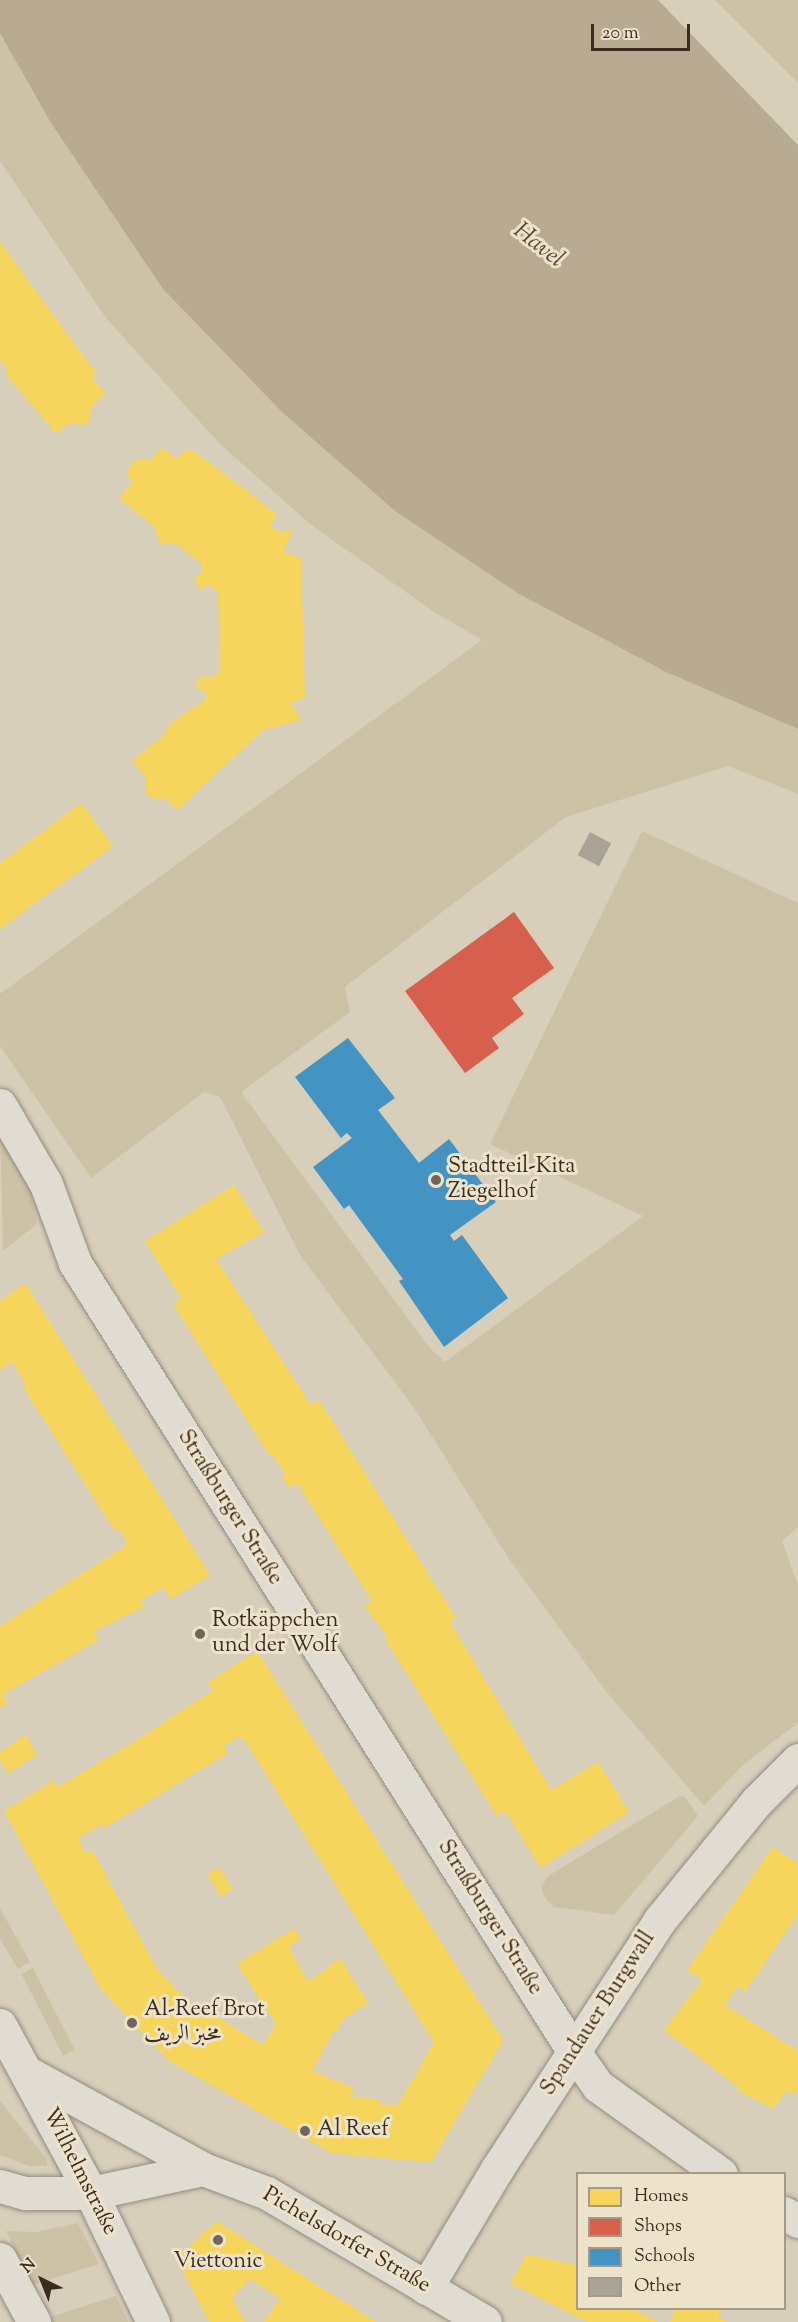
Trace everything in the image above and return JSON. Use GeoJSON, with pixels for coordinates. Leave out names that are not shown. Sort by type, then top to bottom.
{"type":"FeatureCollection","features":[{"type":"Feature","properties":{"kind":"street","name":"Straßburger Straße"},"geometry":{"type":"LineString","coordinates":[[0,1105],[46,1184],[75,1263],[574,2052],[598,2086],[718,2172]]}},
{"type":"Feature","properties":{"kind":"street","name":"Spandauer Burgwall"},"geometry":{"type":"LineString","coordinates":[[426,2288],[497,2169],[659,1921],[757,1801],[798,1760]]}},
{"type":"Feature","properties":{"kind":"street","name":"Wilhelmstraße"},"geometry":{"type":"LineString","coordinates":[[0,2025],[91,2193],[153,2322]]}},
{"type":"Feature","properties":{"kind":"street","name":"Pichelsdorfer Straße"},"geometry":{"type":"LineString","coordinates":[[28,2073],[203,2169],[267,2193],[485,2322]]}},
{"type":"Feature","properties":{"kind":"street"},"geometry":{"type":"LineString","coordinates":[[0,2186],[25,2193],[91,2193],[203,2169]]}},
{"type":"Feature","properties":{"kind":"street"},"geometry":{"type":"LineString","coordinates":[[0,2259],[34,2322]]}},
{"type":"Feature","properties":{"kind":"shaded area"},"geometry":{"type":"Polygon","coordinates":[[[715,0],[798,0],[798,83],[715,0]]]}},
{"type":"Feature","properties":{"kind":"shaded area"},"geometry":{"type":"Polygon","coordinates":[[[0,33],[49,121],[283,413],[395,511],[519,594],[666,672],[798,729],[798,794],[728,766],[566,817],[345,987],[350,1012],[241,1092],[429,1347],[445,1362],[643,1216],[490,1144],[642,831],[798,903],[798,1527],[782,1541],[798,1585],[798,1723],[744,1764],[704,1806],[605,1690],[511,1562],[414,1408],[300,1255],[220,1097],[204,1092],[91,1178],[0,1046],[0,994],[482,640],[434,612],[310,524],[219,443],[106,318],[0,161],[0,33]]]}},
{"type":"Feature","properties":{"kind":"shaded area"},"geometry":{"type":"Polygon","coordinates":[[[0,1127],[30,1181],[37,1224],[3,1251],[0,1127]]]}},
{"type":"Feature","properties":{"kind":"shaded area"},"geometry":{"type":"Polygon","coordinates":[[[680,1796],[685,1797],[698,1816],[614,1915],[554,1907],[546,1899],[541,1888],[548,1876],[680,1796]]]}},
{"type":"Feature","properties":{"kind":"shaded area"},"geometry":{"type":"Polygon","coordinates":[[[0,1908],[30,1962],[18,1969],[0,1939],[0,1908]]]}},
{"type":"Feature","properties":{"kind":"shaded area"},"geometry":{"type":"Polygon","coordinates":[[[33,1968],[75,2050],[63,2056],[21,1974],[33,1968]]]}},
{"type":"Feature","properties":{"kind":"shaded area"},"geometry":{"type":"Polygon","coordinates":[[[0,2101],[47,2159],[47,2166],[29,2166],[0,2155],[0,2101]]]}},
{"type":"Feature","properties":{"kind":"shaded area"},"geometry":{"type":"Polygon","coordinates":[[[78,2223],[99,2264],[32,2285],[6,2231],[37,2232],[78,2223]]]}},
{"type":"Feature","properties":{"kind":"shaded area"},"geometry":{"type":"Polygon","coordinates":[[[116,2296],[129,2322],[53,2322],[50,2317],[116,2296]]]}},
{"type":"Feature","properties":{"kind":"water","name":"Havel"},"geometry":{"type":"Polygon","coordinates":[[[0,0],[658,0],[798,145],[798,729],[666,672],[519,594],[395,511],[283,413],[163,289],[49,120],[0,33],[0,0]]]}},
{"type":"Feature","properties":{"kind":"building: Homes"},"geometry":{"type":"Polygon","coordinates":[[[0,242],[96,373],[92,378],[105,393],[91,406],[90,420],[85,425],[70,423],[56,433],[5,374],[8,371],[0,360],[0,242]]]}},
{"type":"Feature","properties":{"kind":"building: Homes"},"geometry":{"type":"Polygon","coordinates":[[[162,447],[177,459],[185,450],[194,451],[277,514],[270,527],[281,532],[293,530],[283,552],[301,558],[305,697],[291,703],[301,720],[263,730],[177,810],[165,798],[155,799],[146,794],[146,777],[132,761],[164,735],[172,722],[205,700],[206,691],[197,689],[196,681],[202,676],[211,678],[220,671],[218,593],[209,584],[201,589],[198,587],[195,577],[202,572],[201,563],[176,544],[160,543],[154,527],[119,498],[132,483],[127,472],[132,463],[141,458],[150,461],[162,447]]]}},
{"type":"Feature","properties":{"kind":"building: Homes"},"geometry":{"type":"Polygon","coordinates":[[[81,803],[113,846],[0,929],[0,863],[81,803]]]}},
{"type":"Feature","properties":{"kind":"building: Homes"},"geometry":{"type":"Polygon","coordinates":[[[234,1185],[264,1232],[216,1259],[311,1405],[319,1400],[456,1618],[450,1622],[551,1790],[598,1762],[629,1812],[541,1868],[505,1811],[497,1816],[385,1639],[387,1635],[364,1606],[372,1601],[297,1483],[289,1488],[282,1476],[285,1473],[271,1453],[269,1455],[173,1304],[181,1298],[145,1241],[234,1185]]]}},
{"type":"Feature","properties":{"kind":"building: Homes"},"geometry":{"type":"Polygon","coordinates":[[[25,1283],[210,1575],[171,1599],[163,1587],[140,1601],[144,1607],[94,1631],[98,1640],[2,1695],[8,1703],[0,1708],[0,1626],[125,1546],[127,1541],[119,1529],[115,1531],[79,1475],[23,1387],[26,1385],[12,1361],[0,1370],[0,1301],[25,1283]]]}},
{"type":"Feature","properties":{"kind":"building: Homes"},"geometry":{"type":"Polygon","coordinates":[[[257,1651],[503,2040],[431,2162],[332,2153],[169,2061],[101,1989],[4,1811],[54,1780],[58,1787],[135,1741],[213,1690],[208,1682],[257,1651]],[[238,1737],[224,1746],[228,1753],[104,1828],[102,1824],[78,1838],[86,1853],[92,1850],[157,1969],[197,2011],[200,2006],[263,2045],[276,2024],[237,1964],[294,1928],[301,1939],[289,1947],[306,1979],[311,1980],[340,1958],[368,2003],[343,2019],[337,2032],[334,2030],[312,2071],[353,2087],[352,2097],[380,2099],[380,2104],[397,2106],[434,2042],[244,1739],[238,1737]]]}},
{"type":"Feature","properties":{"kind":"building: Homes"},"geometry":{"type":"Polygon","coordinates":[[[26,1735],[37,1755],[8,1773],[0,1760],[0,1752],[26,1735]]]}},
{"type":"Feature","properties":{"kind":"building: Homes"},"geometry":{"type":"Polygon","coordinates":[[[773,1847],[798,1864],[798,1914],[745,1992],[737,1986],[725,2005],[798,2051],[798,2087],[793,2095],[787,2090],[773,2109],[737,2090],[739,2088],[664,2030],[702,1980],[687,1970],[773,1847]]]}},
{"type":"Feature","properties":{"kind":"building: Homes"},"geometry":{"type":"Polygon","coordinates":[[[219,1867],[233,1889],[221,1896],[207,1874],[219,1867]]]}},
{"type":"Feature","properties":{"kind":"building: Homes"},"geometry":{"type":"Polygon","coordinates":[[[217,2221],[376,2322],[264,2322],[280,2298],[250,2279],[232,2297],[245,2322],[209,2322],[176,2258],[217,2221]]]}},
{"type":"Feature","properties":{"kind":"building: Homes"},"geometry":{"type":"Polygon","coordinates":[[[527,2254],[576,2265],[576,2310],[636,2310],[657,2322],[587,2322],[510,2283],[527,2254]]]}},
{"type":"Feature","properties":{"kind":"building: Homes"},"geometry":{"type":"Polygon","coordinates":[[[674,2310],[721,2310],[718,2318],[727,2322],[670,2322],[674,2310]]]}},
{"type":"Feature","properties":{"kind":"building: Shops"},"geometry":{"type":"Polygon","coordinates":[[[514,912],[554,968],[512,998],[524,1014],[492,1038],[499,1048],[465,1073],[405,991],[514,912]]]}},
{"type":"Feature","properties":{"kind":"building: Schools","name":"Stadtteil-Kita Ziegelhof"},"geometry":{"type":"Polygon","coordinates":[[[348,1038],[395,1098],[378,1110],[419,1163],[449,1139],[496,1202],[450,1235],[454,1241],[462,1235],[508,1298],[444,1347],[399,1281],[403,1279],[349,1205],[344,1209],[313,1167],[352,1138],[347,1133],[341,1138],[295,1077],[348,1038]]]}},
{"type":"Feature","properties":{"kind":"building: Other"},"geometry":{"type":"Polygon","coordinates":[[[590,832],[611,843],[599,866],[578,855],[590,832]]]}},
{"type":"Feature","properties":{"kind":"place","name":"Stadtteil-Kita Ziegelhof"},"geometry":{"type":"Point","coordinates":[436,1180]}},
{"type":"Feature","properties":{"kind":"place","name":"Rotkäppchen und der Wolf"},"geometry":{"type":"Point","coordinates":[200,1634]}},
{"type":"Feature","properties":{"kind":"place","name":"Al-Reef Brot مخبز الريف"},"geometry":{"type":"Point","coordinates":[132,2023]}},
{"type":"Feature","properties":{"kind":"place","name":"Al Reef"},"geometry":{"type":"Point","coordinates":[305,2131]}},
{"type":"Feature","properties":{"kind":"place","name":"Viettonic"},"geometry":{"type":"Point","coordinates":[218,2240]}}]}
